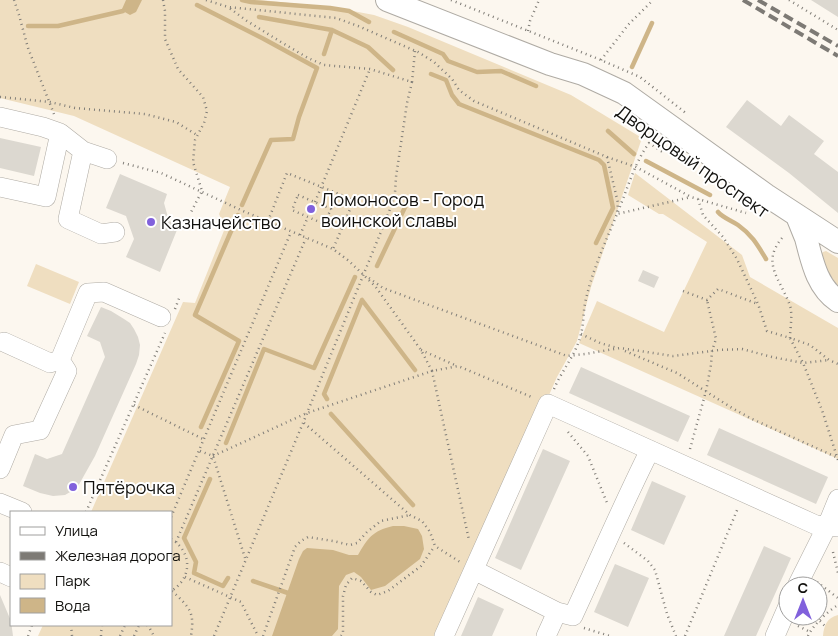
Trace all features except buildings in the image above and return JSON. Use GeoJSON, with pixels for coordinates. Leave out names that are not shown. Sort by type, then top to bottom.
{"type":"FeatureCollection","features":[{"type":"Feature","properties":{"kind":"main road","name":"Дворцовый проспект"},"geometry":{"type":"LineString","coordinates":[[387,0],[550,64],[642,123],[754,205],[812,239]]}},
{"type":"Feature","properties":{"kind":"main road"},"geometry":{"type":"LineString","coordinates":[[812,239],[825,289],[838,301]]}},
{"type":"Feature","properties":{"kind":"street"},"geometry":{"type":"LineString","coordinates":[[0,117],[60,133],[83,152],[107,159]]}},
{"type":"Feature","properties":{"kind":"street"},"geometry":{"type":"LineString","coordinates":[[0,187],[46,197],[60,133]]}},
{"type":"Feature","properties":{"kind":"street"},"geometry":{"type":"LineString","coordinates":[[83,152],[68,219],[101,234],[115,232]]}},
{"type":"Feature","properties":{"kind":"street"},"geometry":{"type":"LineString","coordinates":[[60,360],[88,294],[104,292],[164,323]]}},
{"type":"Feature","properties":{"kind":"street"},"geometry":{"type":"LineString","coordinates":[[4,342],[50,363],[60,360]]}},
{"type":"Feature","properties":{"kind":"street"},"geometry":{"type":"LineString","coordinates":[[0,469],[14,435],[40,430],[67,371],[60,360]]}},
{"type":"Feature","properties":{"kind":"street"},"geometry":{"type":"LineString","coordinates":[[444,636],[548,404],[816,525],[833,527]]}},
{"type":"Feature","properties":{"kind":"street"},"geometry":{"type":"LineString","coordinates":[[546,636],[565,614],[613,529],[650,450]]}},
{"type":"Feature","properties":{"kind":"street"},"geometry":{"type":"LineString","coordinates":[[802,576],[833,527],[838,499]]}},
{"type":"Feature","properties":{"kind":"street"},"geometry":{"type":"LineString","coordinates":[[0,503],[20,511]]}},
{"type":"Feature","properties":{"kind":"street"},"geometry":{"type":"LineString","coordinates":[[474,570],[565,614]]}},
{"type":"Feature","properties":{"kind":"path"},"geometry":{"type":"LineString","coordinates":[[14,0],[28,48],[50,102],[60,133]]}},
{"type":"Feature","properties":{"kind":"path"},"geometry":{"type":"LineString","coordinates":[[162,0],[165,11],[165,39],[178,69],[203,97],[206,111],[204,123],[194,140],[193,162],[202,191],[190,214]]}},
{"type":"Feature","properties":{"kind":"path"},"geometry":{"type":"LineString","coordinates":[[206,0],[228,7],[336,18],[415,50],[434,62],[452,79],[459,90],[474,101],[607,157],[636,167],[691,197],[746,214]]}},
{"type":"Feature","properties":{"kind":"path"},"geometry":{"type":"LineString","coordinates":[[528,31],[539,0]]}},
{"type":"Feature","properties":{"kind":"path"},"geometry":{"type":"LineString","coordinates":[[601,60],[628,25],[653,0]]}},
{"type":"Feature","properties":{"kind":"path"},"geometry":{"type":"LineString","coordinates":[[789,0],[838,30]]}},
{"type":"Feature","properties":{"kind":"path"},"geometry":{"type":"LineString","coordinates":[[228,7],[247,22],[308,58],[324,65],[370,69],[412,82]]}},
{"type":"Feature","properties":{"kind":"path"},"geometry":{"type":"LineString","coordinates":[[214,636],[304,423],[395,194],[415,50]]}},
{"type":"Feature","properties":{"kind":"path"},"geometry":{"type":"LineString","coordinates":[[315,202],[370,69]]}},
{"type":"Feature","properties":{"kind":"path"},"geometry":{"type":"LineString","coordinates":[[0,96],[50,102],[75,108],[145,114],[176,122],[197,135]]}},
{"type":"Feature","properties":{"kind":"path"},"geometry":{"type":"LineString","coordinates":[[421,350],[548,404],[559,377],[578,345],[585,300],[592,277],[605,240],[636,167],[649,143],[664,154]]}},
{"type":"Feature","properties":{"kind":"path"},"geometry":{"type":"LineString","coordinates":[[607,157],[618,203],[617,214]]}},
{"type":"Feature","properties":{"kind":"path"},"geometry":{"type":"LineString","coordinates":[[107,159],[161,173],[268,222],[333,249],[349,261],[375,286],[421,350],[432,371],[469,540]]}},
{"type":"Feature","properties":{"kind":"path"},"geometry":{"type":"LineString","coordinates":[[268,222],[287,173],[354,200],[333,249]]}},
{"type":"Feature","properties":{"kind":"path"},"geometry":{"type":"LineString","coordinates":[[298,195],[331,209],[324,224],[308,217],[292,210],[298,195]]}},
{"type":"Feature","properties":{"kind":"path"},"geometry":{"type":"LineString","coordinates":[[617,214],[691,197]]}},
{"type":"Feature","properties":{"kind":"path"},"geometry":{"type":"LineString","coordinates":[[698,199],[703,215],[723,237],[737,259],[758,304],[767,331],[810,345],[829,360],[838,364]]}},
{"type":"Feature","properties":{"kind":"path"},"geometry":{"type":"LineString","coordinates":[[300,235],[308,217]]}},
{"type":"Feature","properties":{"kind":"path"},"geometry":{"type":"LineString","coordinates":[[172,516],[292,232]]}},
{"type":"Feature","properties":{"kind":"path"},"geometry":{"type":"LineString","coordinates":[[176,542],[306,238]]}},
{"type":"Feature","properties":{"kind":"path"},"geometry":{"type":"LineString","coordinates":[[812,239],[777,244],[772,257],[773,269],[791,311],[790,338],[803,363],[822,410],[837,459]]}},
{"type":"Feature","properties":{"kind":"path"},"geometry":{"type":"LineString","coordinates":[[364,275],[383,288],[567,356],[620,348],[673,356],[742,349],[803,363],[829,360]]}},
{"type":"Feature","properties":{"kind":"path"},"geometry":{"type":"LineString","coordinates":[[707,300],[718,289],[758,304]]}},
{"type":"Feature","properties":{"kind":"path"},"geometry":{"type":"LineString","coordinates":[[683,291],[707,300]]}},
{"type":"Feature","properties":{"kind":"path"},"geometry":{"type":"LineString","coordinates":[[686,466],[706,391],[712,351],[716,339],[707,300]]}},
{"type":"Feature","properties":{"kind":"path"},"geometry":{"type":"LineString","coordinates":[[86,511],[134,405],[164,323]]}},
{"type":"Feature","properties":{"kind":"path"},"geometry":{"type":"LineString","coordinates":[[581,334],[620,348],[677,373],[752,419],[837,459]]}},
{"type":"Feature","properties":{"kind":"path"},"geometry":{"type":"LineString","coordinates":[[200,451],[213,456],[307,412],[432,371],[458,366]]}},
{"type":"Feature","properties":{"kind":"path"},"geometry":{"type":"LineString","coordinates":[[134,405],[205,440]]}},
{"type":"Feature","properties":{"kind":"path"},"geometry":{"type":"LineString","coordinates":[[304,423],[410,515],[422,521],[430,532],[435,546],[474,570]]}},
{"type":"Feature","properties":{"kind":"path"},"geometry":{"type":"LineString","coordinates":[[564,428],[588,456],[613,529],[648,561],[655,570],[676,636]]}},
{"type":"Feature","properties":{"kind":"path"},"geometry":{"type":"LineString","coordinates":[[213,456],[245,560]]}},
{"type":"Feature","properties":{"kind":"path"},"geometry":{"type":"LineString","coordinates":[[685,636],[728,534],[743,493]]}},
{"type":"Feature","properties":{"kind":"path"},"geometry":{"type":"LineString","coordinates":[[263,636],[295,547],[301,541],[308,537],[350,545],[357,543],[367,532],[382,521],[410,515]]}},
{"type":"Feature","properties":{"kind":"path"},"geometry":{"type":"LineString","coordinates":[[172,540],[185,553],[187,566],[185,577],[179,586],[172,591],[189,607],[193,622],[191,636]]}},
{"type":"Feature","properties":{"kind":"path"},"geometry":{"type":"LineString","coordinates":[[341,636],[343,634],[343,596],[346,585],[352,578],[361,581],[371,592],[377,594],[388,591],[421,566],[435,546]]}},
{"type":"Feature","properties":{"kind":"path"},"geometry":{"type":"LineString","coordinates":[[185,577],[241,602],[258,636]]}},
{"type":"Feature","properties":{"kind":"path"},"geometry":{"type":"LineString","coordinates":[[565,614],[574,623],[586,629],[610,636]]}},
{"type":"Feature","properties":{"kind":"path"},"geometry":{"type":"LineString","coordinates":[[808,636],[815,626]]}},
{"type":"Feature","properties":{"kind":"green space"},"geometry":{"type":"Polygon","coordinates":[[[0,0],[261,0],[337,8],[374,15],[408,27],[571,95],[642,138],[591,287],[577,341],[557,377],[443,636],[38,636],[43,626],[172,626],[172,511],[91,511],[183,302],[195,303],[225,228],[219,214],[230,187],[74,116],[0,98],[0,0]]]}},
{"type":"Feature","properties":{"kind":"green space"},"geometry":{"type":"Polygon","coordinates":[[[635,173],[742,255],[750,277],[838,328],[838,459],[579,343],[597,301],[664,332],[707,242],[663,214],[659,214],[628,195],[635,173]]]}},
{"type":"Feature","properties":{"kind":"green space"},"geometry":{"type":"Polygon","coordinates":[[[826,251],[838,258],[838,289],[820,255],[826,251]]]}},
{"type":"Feature","properties":{"kind":"green space"},"geometry":{"type":"Polygon","coordinates":[[[36,264],[79,282],[70,304],[27,286],[36,264]]]}},
{"type":"Feature","properties":{"kind":"green space"},"geometry":{"type":"Polygon","coordinates":[[[838,615],[838,636],[823,636],[824,628],[828,626],[828,621],[838,615]]]}},
{"type":"Feature","properties":{"kind":"water"},"geometry":{"type":"Polygon","coordinates":[[[126,0],[142,0],[136,12],[130,15],[122,9],[126,0]]]}},
{"type":"Feature","properties":{"kind":"water"},"geometry":{"type":"Polygon","coordinates":[[[393,526],[418,529],[422,536],[424,549],[420,559],[385,586],[371,590],[361,577],[354,572],[346,575],[339,586],[338,629],[332,636],[272,636],[303,551],[307,548],[333,550],[349,555],[358,555],[371,536],[380,530],[393,526]]]}},
{"type":"Feature","properties":{"kind":"waterway"},"geometry":{"type":"LineString","coordinates":[[242,0],[349,11],[369,22]]}},
{"type":"Feature","properties":{"kind":"waterway"},"geometry":{"type":"LineString","coordinates":[[197,5],[317,68],[293,139],[271,140],[242,205]]}},
{"type":"Feature","properties":{"kind":"waterway"},"geometry":{"type":"LineString","coordinates":[[28,26],[58,26],[123,11]]}},
{"type":"Feature","properties":{"kind":"waterway"},"geometry":{"type":"LineString","coordinates":[[259,17],[332,30],[368,47],[393,70]]}},
{"type":"Feature","properties":{"kind":"waterway"},"geometry":{"type":"LineString","coordinates":[[632,67],[652,23]]}},
{"type":"Feature","properties":{"kind":"waterway"},"geometry":{"type":"LineString","coordinates":[[324,54],[332,30]]}},
{"type":"Feature","properties":{"kind":"waterway"},"geometry":{"type":"LineString","coordinates":[[394,32],[443,54],[448,61],[477,72],[501,71],[536,86]]}},
{"type":"Feature","properties":{"kind":"waterway"},"geometry":{"type":"LineString","coordinates":[[431,74],[446,80],[452,95],[459,104],[599,160],[604,165],[613,208],[596,243]]}},
{"type":"Feature","properties":{"kind":"waterway"},"geometry":{"type":"LineString","coordinates":[[608,131],[634,154]]}},
{"type":"Feature","properties":{"kind":"waterway"},"geometry":{"type":"LineString","coordinates":[[646,161],[710,195]]}},
{"type":"Feature","properties":{"kind":"waterway"},"geometry":{"type":"LineString","coordinates":[[377,266],[406,205]]}},
{"type":"Feature","properties":{"kind":"waterway"},"geometry":{"type":"LineString","coordinates":[[718,212],[747,232],[766,259]]}},
{"type":"Feature","properties":{"kind":"waterway"},"geometry":{"type":"LineString","coordinates":[[201,427],[239,341],[195,315],[238,215]]}},
{"type":"Feature","properties":{"kind":"waterway"},"geometry":{"type":"LineString","coordinates":[[226,443],[264,349],[314,368],[355,277]]}},
{"type":"Feature","properties":{"kind":"waterway"},"geometry":{"type":"LineString","coordinates":[[362,300],[415,370]]}},
{"type":"Feature","properties":{"kind":"waterway"},"geometry":{"type":"LineString","coordinates":[[327,399],[324,394],[362,300]]}},
{"type":"Feature","properties":{"kind":"waterway"},"geometry":{"type":"LineString","coordinates":[[331,414],[413,505]]}},
{"type":"Feature","properties":{"kind":"waterway"},"geometry":{"type":"LineString","coordinates":[[210,479],[184,538],[196,562],[194,573],[223,586],[228,578]]}},
{"type":"Feature","properties":{"kind":"waterway"},"geometry":{"type":"LineString","coordinates":[[253,581],[288,593]]}},
{"type":"Feature","properties":{"kind":"railway"},"geometry":{"type":"LineString","coordinates":[[743,0],[838,56]]}},
{"type":"Feature","properties":{"kind":"railway"},"geometry":{"type":"LineString","coordinates":[[758,0],[838,46]]}},
{"type":"Feature","properties":{"kind":"place","name":"Ломоносов - Город воинской славы"},"geometry":{"type":"Point","coordinates":[311,209]}},
{"type":"Feature","properties":{"kind":"place","name":"Казначейство"},"geometry":{"type":"Point","coordinates":[151,222]}},
{"type":"Feature","properties":{"kind":"place","name":"Пятёрочка"},"geometry":{"type":"Point","coordinates":[73,487]}}]}
